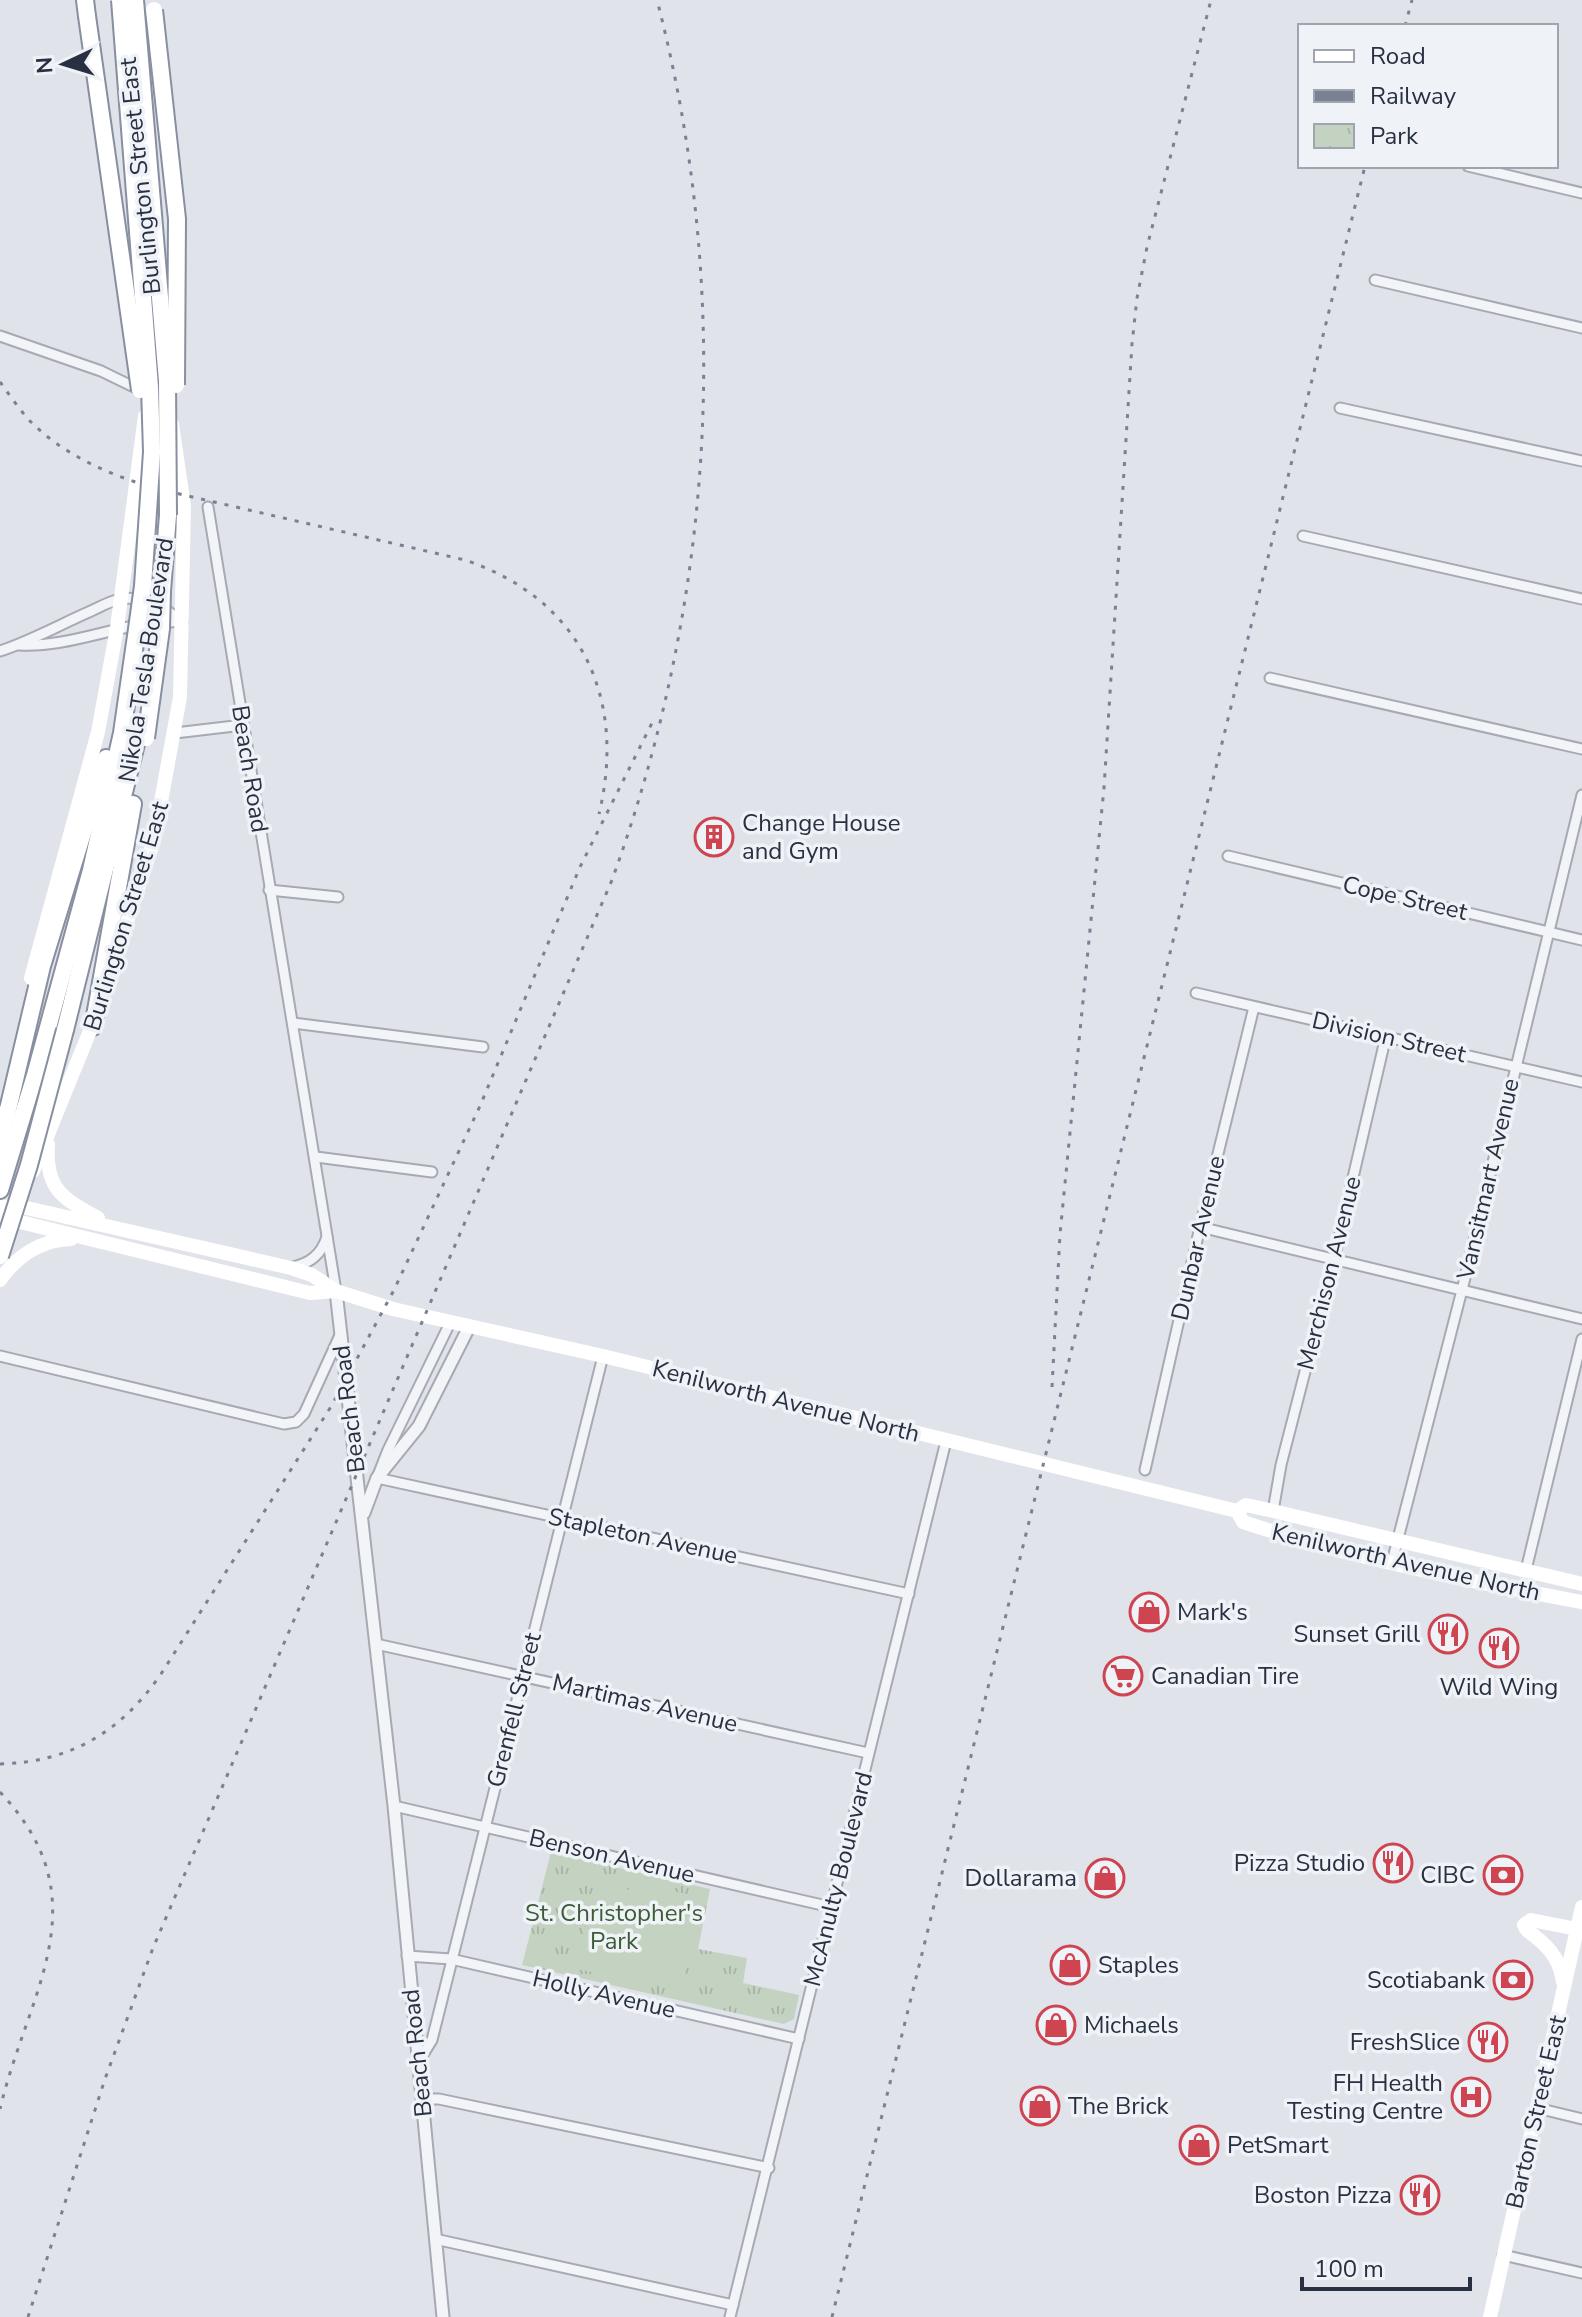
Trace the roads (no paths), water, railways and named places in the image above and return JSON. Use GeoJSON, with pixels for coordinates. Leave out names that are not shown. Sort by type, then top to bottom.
{"type":"FeatureCollection","features":[{"type":"Feature","properties":{"kind":"highway","name":"Nikola Tesla Boulevard"},"geometry":{"type":"LineString","coordinates":[[0,1259],[65,1030],[130,735],[136,636],[151,488],[150,387],[121,0]]}},
{"type":"Feature","properties":{"kind":"highway","name":"Nikola Tesla Boulevard"},"geometry":{"type":"LineString","coordinates":[[0,1190],[161,629],[168,515],[167,381],[135,0]]}},
{"type":"Feature","properties":{"kind":"highway"},"geometry":{"type":"LineString","coordinates":[[153,5],[177,219],[176,382],[168,515]]}},
{"type":"Feature","properties":{"kind":"highway"},"geometry":{"type":"LineString","coordinates":[[86,8],[147,446],[146,535]]}},
{"type":"Feature","properties":{"kind":"highway"},"geometry":{"type":"LineString","coordinates":[[93,1027],[130,735]]}},
{"type":"Feature","properties":{"kind":"highway"},"geometry":{"type":"LineString","coordinates":[[6,1118],[42,966],[92,807],[130,735]]}},
{"type":"Feature","properties":{"kind":"main road","name":"Burlington Street East"},"geometry":{"type":"LineString","coordinates":[[0,1259],[11,1215],[93,1027],[154,840],[180,697],[183,494],[155,328],[121,0]]}},
{"type":"Feature","properties":{"kind":"main road","name":"Burlington Street East"},"geometry":{"type":"LineString","coordinates":[[0,1159],[37,950],[98,732],[117,628],[155,328]]}},
{"type":"Feature","properties":{"kind":"main road"},"geometry":{"type":"LineString","coordinates":[[49,1133],[48,1167],[57,1190],[74,1205],[113,1226]]}},
{"type":"Feature","properties":{"kind":"main road","name":"Kenilworth Avenue North"},"geometry":{"type":"LineString","coordinates":[[0,1207],[11,1215],[91,1240],[310,1293],[336,1291]]}},
{"type":"Feature","properties":{"kind":"main road","name":"Kenilworth Avenue North"},"geometry":{"type":"LineString","coordinates":[[11,1215],[113,1226],[291,1268],[312,1275],[336,1291],[450,1323],[603,1356],[1237,1511],[1246,1505],[1582,1584]]}},
{"type":"Feature","properties":{"kind":"main road"},"geometry":{"type":"LineString","coordinates":[[0,1280],[9,1267],[41,1245],[62,1239],[91,1240]]}},
{"type":"Feature","properties":{"kind":"main road","name":"Kenilworth Avenue North"},"geometry":{"type":"LineString","coordinates":[[1237,1511],[1243,1522],[1264,1529],[1392,1562],[1582,1602]]}},
{"type":"Feature","properties":{"kind":"main road","name":"Barton Street East"},"geometry":{"type":"LineString","coordinates":[[1490,2317],[1578,1937],[1582,1907]]}},
{"type":"Feature","properties":{"kind":"main road"},"geometry":{"type":"LineString","coordinates":[[1564,1988],[1561,1968],[1554,1954],[1535,1935],[1526,1931],[1524,1925],[1531,1920],[1578,1937]]}},
{"type":"Feature","properties":{"kind":"street"},"geometry":{"type":"LineString","coordinates":[[1476,168],[1582,193]]}},
{"type":"Feature","properties":{"kind":"street"},"geometry":{"type":"LineString","coordinates":[[1375,280],[1582,328]]}},
{"type":"Feature","properties":{"kind":"street"},"geometry":{"type":"LineString","coordinates":[[0,336],[101,371],[169,404]]}},
{"type":"Feature","properties":{"kind":"street"},"geometry":{"type":"LineString","coordinates":[[1340,408],[1582,461]]}},
{"type":"Feature","properties":{"kind":"street","name":"Beach Road"},"geometry":{"type":"LineString","coordinates":[[208,507],[336,1291],[394,1806],[443,2317]]}},
{"type":"Feature","properties":{"kind":"street"},"geometry":{"type":"LineString","coordinates":[[1303,536],[1582,599]]}},
{"type":"Feature","properties":{"kind":"street"},"geometry":{"type":"LineString","coordinates":[[0,651],[120,599],[154,604],[182,622]]}},
{"type":"Feature","properties":{"kind":"street"},"geometry":{"type":"LineString","coordinates":[[19,645],[46,646],[149,622],[182,622]]}},
{"type":"Feature","properties":{"kind":"street"},"geometry":{"type":"LineString","coordinates":[[1270,678],[1582,749]]}},
{"type":"Feature","properties":{"kind":"street"},"geometry":{"type":"LineString","coordinates":[[175,733],[243,725]]}},
{"type":"Feature","properties":{"kind":"street","name":"Vansitmart Avenue"},"geometry":{"type":"LineString","coordinates":[[1392,1562],[1462,1290],[1581,800]]}},
{"type":"Feature","properties":{"kind":"street","name":"Cope Street"},"geometry":{"type":"LineString","coordinates":[[1228,856],[1582,940]]}},
{"type":"Feature","properties":{"kind":"street"},"geometry":{"type":"LineString","coordinates":[[269,890],[338,897]]}},
{"type":"Feature","properties":{"kind":"street","name":"Division Street"},"geometry":{"type":"LineString","coordinates":[[1196,993],[1582,1082]]}},
{"type":"Feature","properties":{"kind":"street","name":"Dunbar Avenue"},"geometry":{"type":"LineString","coordinates":[[1145,1470],[1254,1007]]}},
{"type":"Feature","properties":{"kind":"street"},"geometry":{"type":"LineString","coordinates":[[293,1023],[483,1047]]}},
{"type":"Feature","properties":{"kind":"street","name":"Merchison Avenue"},"geometry":{"type":"LineString","coordinates":[[1273,1511],[1281,1465],[1334,1259],[1386,1036]]}},
{"type":"Feature","properties":{"kind":"street"},"geometry":{"type":"LineString","coordinates":[[316,1157],[432,1172]]}},
{"type":"Feature","properties":{"kind":"street"},"geometry":{"type":"LineString","coordinates":[[1200,1227],[1582,1319]]}},
{"type":"Feature","properties":{"kind":"street"},"geometry":{"type":"LineString","coordinates":[[291,1268],[316,1257],[324,1247],[328,1234]]}},
{"type":"Feature","properties":{"kind":"street"},"geometry":{"type":"LineString","coordinates":[[362,1518],[388,1450],[450,1323]]}},
{"type":"Feature","properties":{"kind":"street"},"geometry":{"type":"LineString","coordinates":[[377,1478],[419,1426],[469,1327]]}},
{"type":"Feature","properties":{"kind":"street"},"geometry":{"type":"LineString","coordinates":[[0,1356],[284,1424],[296,1422],[304,1414],[340,1335]]}},
{"type":"Feature","properties":{"kind":"street"},"geometry":{"type":"LineString","coordinates":[[1526,1570],[1582,1339]]}},
{"type":"Feature","properties":{"kind":"street","name":"Grenfell Street"},"geometry":{"type":"LineString","coordinates":[[419,2061],[432,2040],[603,1356]]}},
{"type":"Feature","properties":{"kind":"street","name":"McAnulty Boulevard"},"geometry":{"type":"LineString","coordinates":[[730,2317],[946,1441]]}},
{"type":"Feature","properties":{"kind":"street","name":"Stapleton Avenue"},"geometry":{"type":"LineString","coordinates":[[377,1478],[909,1594]]}},
{"type":"Feature","properties":{"kind":"street","name":"Martimas Avenue"},"geometry":{"type":"LineString","coordinates":[[376,1644],[868,1753]]}},
{"type":"Feature","properties":{"kind":"street","name":"Benson Avenue"},"geometry":{"type":"LineString","coordinates":[[394,1806],[831,1907]]}},
{"type":"Feature","properties":{"kind":"street","name":"Holly Avenue"},"geometry":{"type":"LineString","coordinates":[[407,1956],[451,1959],[799,2039]]}},
{"type":"Feature","properties":{"kind":"street"},"geometry":{"type":"LineString","coordinates":[[423,2099],[439,2099],[769,2168]]}},
{"type":"Feature","properties":{"kind":"street"},"geometry":{"type":"LineString","coordinates":[[1537,2108],[1582,2119]]}},
{"type":"Feature","properties":{"kind":"street"},"geometry":{"type":"LineString","coordinates":[[435,2239],[733,2305]]}},
{"type":"Feature","properties":{"kind":"street"},"geometry":{"type":"LineString","coordinates":[[1503,2255],[1582,2273]]}},
{"type":"Feature","properties":{"kind":"railway"},"geometry":{"type":"LineString","coordinates":[[28,2317],[105,2079],[153,1948],[612,880],[647,773],[673,664],[692,554],[702,443],[703,332],[697,221],[681,110],[657,0]]}},
{"type":"Feature","properties":{"kind":"railway"},"geometry":{"type":"LineString","coordinates":[[1052,1387],[1060,1234],[1104,788],[1137,298],[1147,247],[1211,0]]}},
{"type":"Feature","properties":{"kind":"railway"},"geometry":{"type":"LineString","coordinates":[[1406,24],[1412,0]]}},
{"type":"Feature","properties":{"kind":"railway"},"geometry":{"type":"LineString","coordinates":[[832,2317],[1365,168]]}},
{"type":"Feature","properties":{"kind":"railway"},"geometry":{"type":"LineString","coordinates":[[0,382],[27,418],[44,434],[74,455],[124,478],[158,489],[465,560],[505,577],[539,600],[566,627],[586,658],[599,693],[606,731],[606,771],[599,814]]}},
{"type":"Feature","properties":{"kind":"railway"},"geometry":{"type":"LineString","coordinates":[[0,1764],[26,1762],[72,1750],[111,1727],[146,1694],[332,1405],[394,1290],[480,1106],[580,867],[653,721]]}},
{"type":"Feature","properties":{"kind":"railway"},"geometry":{"type":"LineString","coordinates":[[0,1792],[31,1832],[47,1871],[53,1909],[49,1947],[39,1986],[0,2109]]}},
{"type":"Feature","properties":{"kind":"place","name":"Change House and Gym"},"geometry":{"type":"Point","coordinates":[714,837]}},
{"type":"Feature","properties":{"kind":"place","name":"Mark's"},"geometry":{"type":"Point","coordinates":[1149,1612]}},
{"type":"Feature","properties":{"kind":"place","name":"Sunset Grill"},"geometry":{"type":"Point","coordinates":[1448,1634]}},
{"type":"Feature","properties":{"kind":"place","name":"Wild Wing"},"geometry":{"type":"Point","coordinates":[1499,1648]}},
{"type":"Feature","properties":{"kind":"place","name":"Canadian Tire"},"geometry":{"type":"Point","coordinates":[1123,1676]}},
{"type":"Feature","properties":{"kind":"place","name":"Pizza Studio"},"geometry":{"type":"Point","coordinates":[1393,1863]}},
{"type":"Feature","properties":{"kind":"place","name":"CIBC"},"geometry":{"type":"Point","coordinates":[1503,1875]}},
{"type":"Feature","properties":{"kind":"place","name":"Dollarama"},"geometry":{"type":"Point","coordinates":[1105,1878]}},
{"type":"Feature","properties":{"kind":"place","name":"Staples"},"geometry":{"type":"Point","coordinates":[1070,1965]}},
{"type":"Feature","properties":{"kind":"place","name":"Scotiabank"},"geometry":{"type":"Point","coordinates":[1513,1980]}},
{"type":"Feature","properties":{"kind":"place","name":"Michaels"},"geometry":{"type":"Point","coordinates":[1056,2025]}},
{"type":"Feature","properties":{"kind":"place","name":"FreshSlice"},"geometry":{"type":"Point","coordinates":[1488,2042]}},
{"type":"Feature","properties":{"kind":"place","name":"FH Health Testing Centre"},"geometry":{"type":"Point","coordinates":[1471,2097]}},
{"type":"Feature","properties":{"kind":"place","name":"The Brick"},"geometry":{"type":"Point","coordinates":[1040,2106]}},
{"type":"Feature","properties":{"kind":"place","name":"PetSmart"},"geometry":{"type":"Point","coordinates":[1199,2145]}},
{"type":"Feature","properties":{"kind":"place","name":"Boston Pizza"},"geometry":{"type":"Point","coordinates":[1420,2195]}},
{"type":"Feature","properties":{"kind":"park label","name":"St. Christopher's Park"},"geometry":{"type":"Point","coordinates":[614,1927]}}]}
